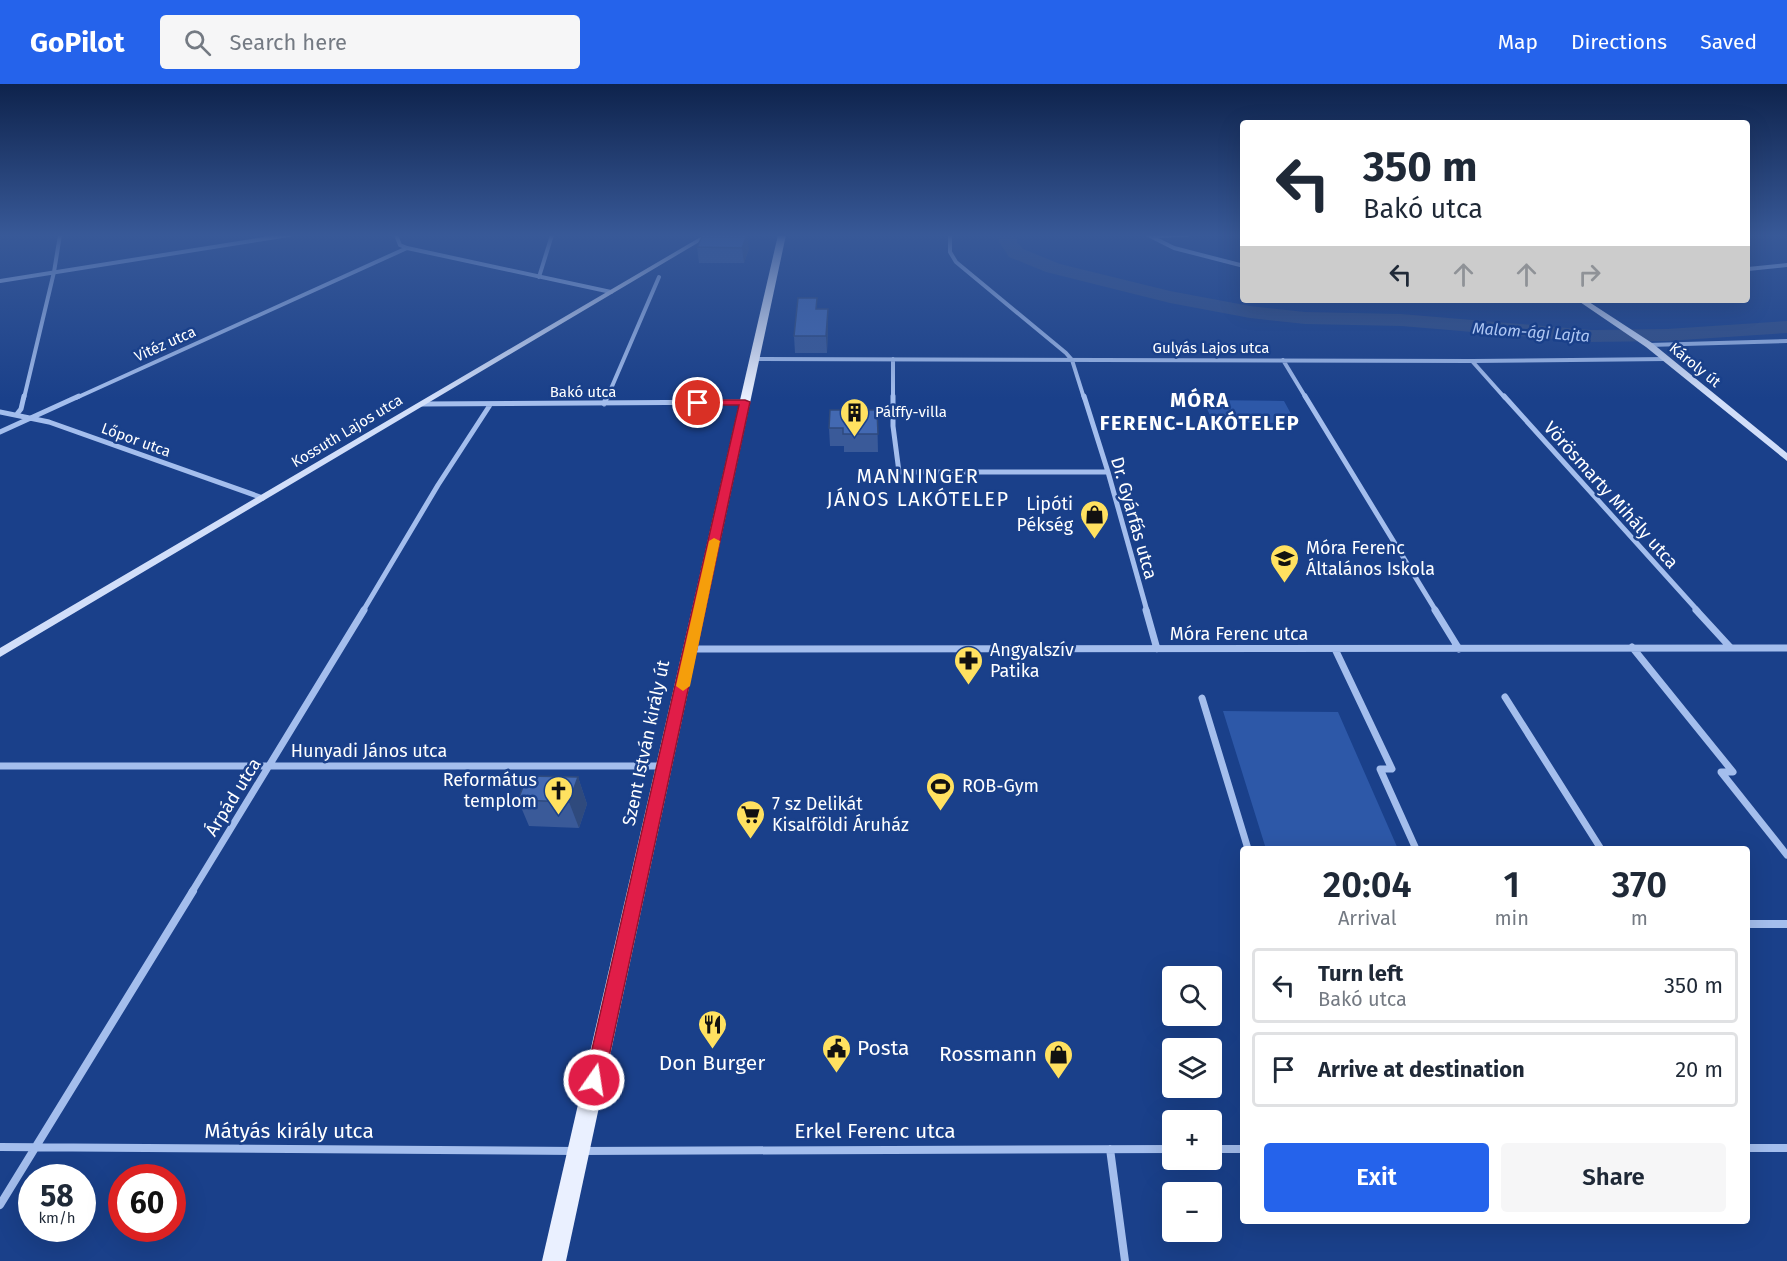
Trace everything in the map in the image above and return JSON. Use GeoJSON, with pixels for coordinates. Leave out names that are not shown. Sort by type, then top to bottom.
{"type":"FeatureCollection","features":[{"type":"Feature","properties":{"kind":"main road","name":"Kossuth Lajos utca"},"geometry":{"type":"LineString","coordinates":[[0,653],[615,290]]}},
{"type":"Feature","properties":{"kind":"main road","name":"Szent István király út"},"geometry":{"type":"LineString","coordinates":[[554,1261],[770,290]]}},
{"type":"Feature","properties":{"kind":"main road","name":"Károly út"},"geometry":{"type":"LineString","coordinates":[[1586,303],[1646,342],[1787,458]]}},
{"type":"Feature","properties":{"kind":"street"},"geometry":{"type":"LineString","coordinates":[[17,414],[21,409],[50,290]]}},
{"type":"Feature","properties":{"kind":"street","name":"Vitéz utca"},"geometry":{"type":"LineString","coordinates":[[0,432],[316,290]]}},
{"type":"Feature","properties":{"kind":"street"},"geometry":{"type":"LineString","coordinates":[[601,290],[611,292]]}},
{"type":"Feature","properties":{"kind":"street"},"geometry":{"type":"LineString","coordinates":[[604,404],[653,290]]}},
{"type":"Feature","properties":{"kind":"street"},"geometry":{"type":"LineString","coordinates":[[990,290],[1072,360]]}},
{"type":"Feature","properties":{"kind":"street"},"geometry":{"type":"LineString","coordinates":[[1646,342],[1787,341]]}},
{"type":"Feature","properties":{"kind":"street","name":"Gulyás Lajos utca"},"geometry":{"type":"LineString","coordinates":[[756,359],[1472,361],[1667,359]]}},
{"type":"Feature","properties":{"kind":"street"},"geometry":{"type":"LineString","coordinates":[[894,359],[893,426],[899,472],[1108,472]]}},
{"type":"Feature","properties":{"kind":"street","name":"Dr. Gyárfás utca"},"geometry":{"type":"LineString","coordinates":[[1072,360],[1108,472],[1157,649]]}},
{"type":"Feature","properties":{"kind":"street"},"geometry":{"type":"LineString","coordinates":[[1283,360],[1459,649]]}},
{"type":"Feature","properties":{"kind":"street","name":"Vörösmarty Mihály utca"},"geometry":{"type":"LineString","coordinates":[[1472,361],[1730,647]]}},
{"type":"Feature","properties":{"kind":"street","name":"Bakó utca"},"geometry":{"type":"LineString","coordinates":[[422,404],[745,402]]}},
{"type":"Feature","properties":{"kind":"street","name":"Árpád utca"},"geometry":{"type":"LineString","coordinates":[[0,1205],[270,766],[438,485],[490,405]]}},
{"type":"Feature","properties":{"kind":"street","name":"Lőpor utca"},"geometry":{"type":"LineString","coordinates":[[0,412],[32,417],[263,498]]}},
{"type":"Feature","properties":{"kind":"street"},"geometry":{"type":"LineString","coordinates":[[1632,647],[1733,772],[1721,772],[1787,855]]}},
{"type":"Feature","properties":{"kind":"street","name":"Móra Ferenc utca"},"geometry":{"type":"LineString","coordinates":[[691,649],[1787,648]]}},
{"type":"Feature","properties":{"kind":"street"},"geometry":{"type":"LineString","coordinates":[[1335,649],[1392,769],[1380,769],[1415,846]]}},
{"type":"Feature","properties":{"kind":"street"},"geometry":{"type":"LineString","coordinates":[[1505,697],[1599,846]]}},
{"type":"Feature","properties":{"kind":"street"},"geometry":{"type":"LineString","coordinates":[[1202,698],[1247,846]]}},
{"type":"Feature","properties":{"kind":"street","name":"Hunyadi János utca"},"geometry":{"type":"LineString","coordinates":[[0,766],[665,766]]}},
{"type":"Feature","properties":{"kind":"street"},"geometry":{"type":"LineString","coordinates":[[1750,924],[1787,924]]}},
{"type":"Feature","properties":{"kind":"street","name":"Mátyás király utca"},"geometry":{"type":"LineString","coordinates":[[0,1147],[578,1151]]}},
{"type":"Feature","properties":{"kind":"street"},"geometry":{"type":"LineString","coordinates":[[1750,1148],[1787,1148]]}},
{"type":"Feature","properties":{"kind":"street"},"geometry":{"type":"LineString","coordinates":[[1110,1149],[1125,1261]]}},
{"type":"Feature","properties":{"kind":"street","name":"Erkel Ferenc utca"},"geometry":{"type":"LineString","coordinates":[[578,1151],[1162,1149]]}},
{"type":"Feature","properties":{"kind":"street"},"geometry":{"type":"LineString","coordinates":[[1222,1149],[1240,1149]]}},
{"type":"Feature","properties":{"kind":"shaded area"},"geometry":{"type":"Polygon","coordinates":[[[1203,400],[1284,401],[1296,423],[1213,422],[1203,400]]]}},
{"type":"Feature","properties":{"kind":"shaded area"},"geometry":{"type":"Polygon","coordinates":[[[1223,711],[1338,712],[1397,846],[1265,846],[1223,711]]]}},
{"type":"Feature","properties":{"kind":"building"},"geometry":{"type":"Polygon","coordinates":[[[798,298],[817,298],[816,309],[828,309],[826,336],[794,336],[798,298]]]}},
{"type":"Feature","properties":{"kind":"building"},"geometry":{"type":"Polygon","coordinates":[[[830,410],[877,410],[878,434],[843,434],[843,428],[829,428],[830,410]]]}},
{"type":"Feature","properties":{"kind":"building"},"geometry":{"type":"Polygon","coordinates":[[[527,776],[578,777],[569,802],[518,800],[527,776]]]}},
{"type":"Feature","properties":{"kind":"waterway","name":"Malom-ági Lajta"},"geometry":{"type":"LineString","coordinates":[[1141,290],[1250,312],[1305,318],[1401,320],[1591,336],[1667,335],[1787,327]]}},
{"type":"Feature","properties":{"kind":"slow traffic"},"geometry":{"type":"LineString","coordinates":[[683,686],[714,541]]}},
{"type":"Feature","properties":{"kind":"place","name":"Pálffy-villa"},"geometry":{"type":"Point","coordinates":[854,438]}},
{"type":"Feature","properties":{"kind":"place","name":"Lipóti Pékség"},"geometry":{"type":"Point","coordinates":[1094,540]}},
{"type":"Feature","properties":{"kind":"place","name":"Móra Ferenc Általános Iskola"},"geometry":{"type":"Point","coordinates":[1285,584]}},
{"type":"Feature","properties":{"kind":"place","name":"Angyalszív Patika"},"geometry":{"type":"Point","coordinates":[969,686]}},
{"type":"Feature","properties":{"kind":"place","name":"ROB-Gym"},"geometry":{"type":"Point","coordinates":[941,812]}},
{"type":"Feature","properties":{"kind":"place","name":"Református templom"},"geometry":{"type":"Point","coordinates":[558,816]}},
{"type":"Feature","properties":{"kind":"place","name":"7 sz Delikát Kisalföldi Áruház"},"geometry":{"type":"Point","coordinates":[751,840]}},
{"type":"Feature","properties":{"kind":"place","name":"Don Burger"},"geometry":{"type":"Point","coordinates":[712,1050]}},
{"type":"Feature","properties":{"kind":"place","name":"Posta"},"geometry":{"type":"Point","coordinates":[836,1074]}},
{"type":"Feature","properties":{"kind":"place","name":"Rossmann"},"geometry":{"type":"Point","coordinates":[1058,1080]}},
{"type":"Feature","properties":{"kind":"district","name":"MÓRA FERENC-LAKÓTELEP"},"geometry":{"type":"Point","coordinates":[1200,412]}},
{"type":"Feature","properties":{"kind":"district","name":"MANNINGER JÁNOS LAKÓTELEP"},"geometry":{"type":"Point","coordinates":[918,488]}},
{"type":"Feature","properties":{"kind":"route"},"geometry":{"type":"LineString","coordinates":[[594,1080],[745,402],[698,403]]}}]}
